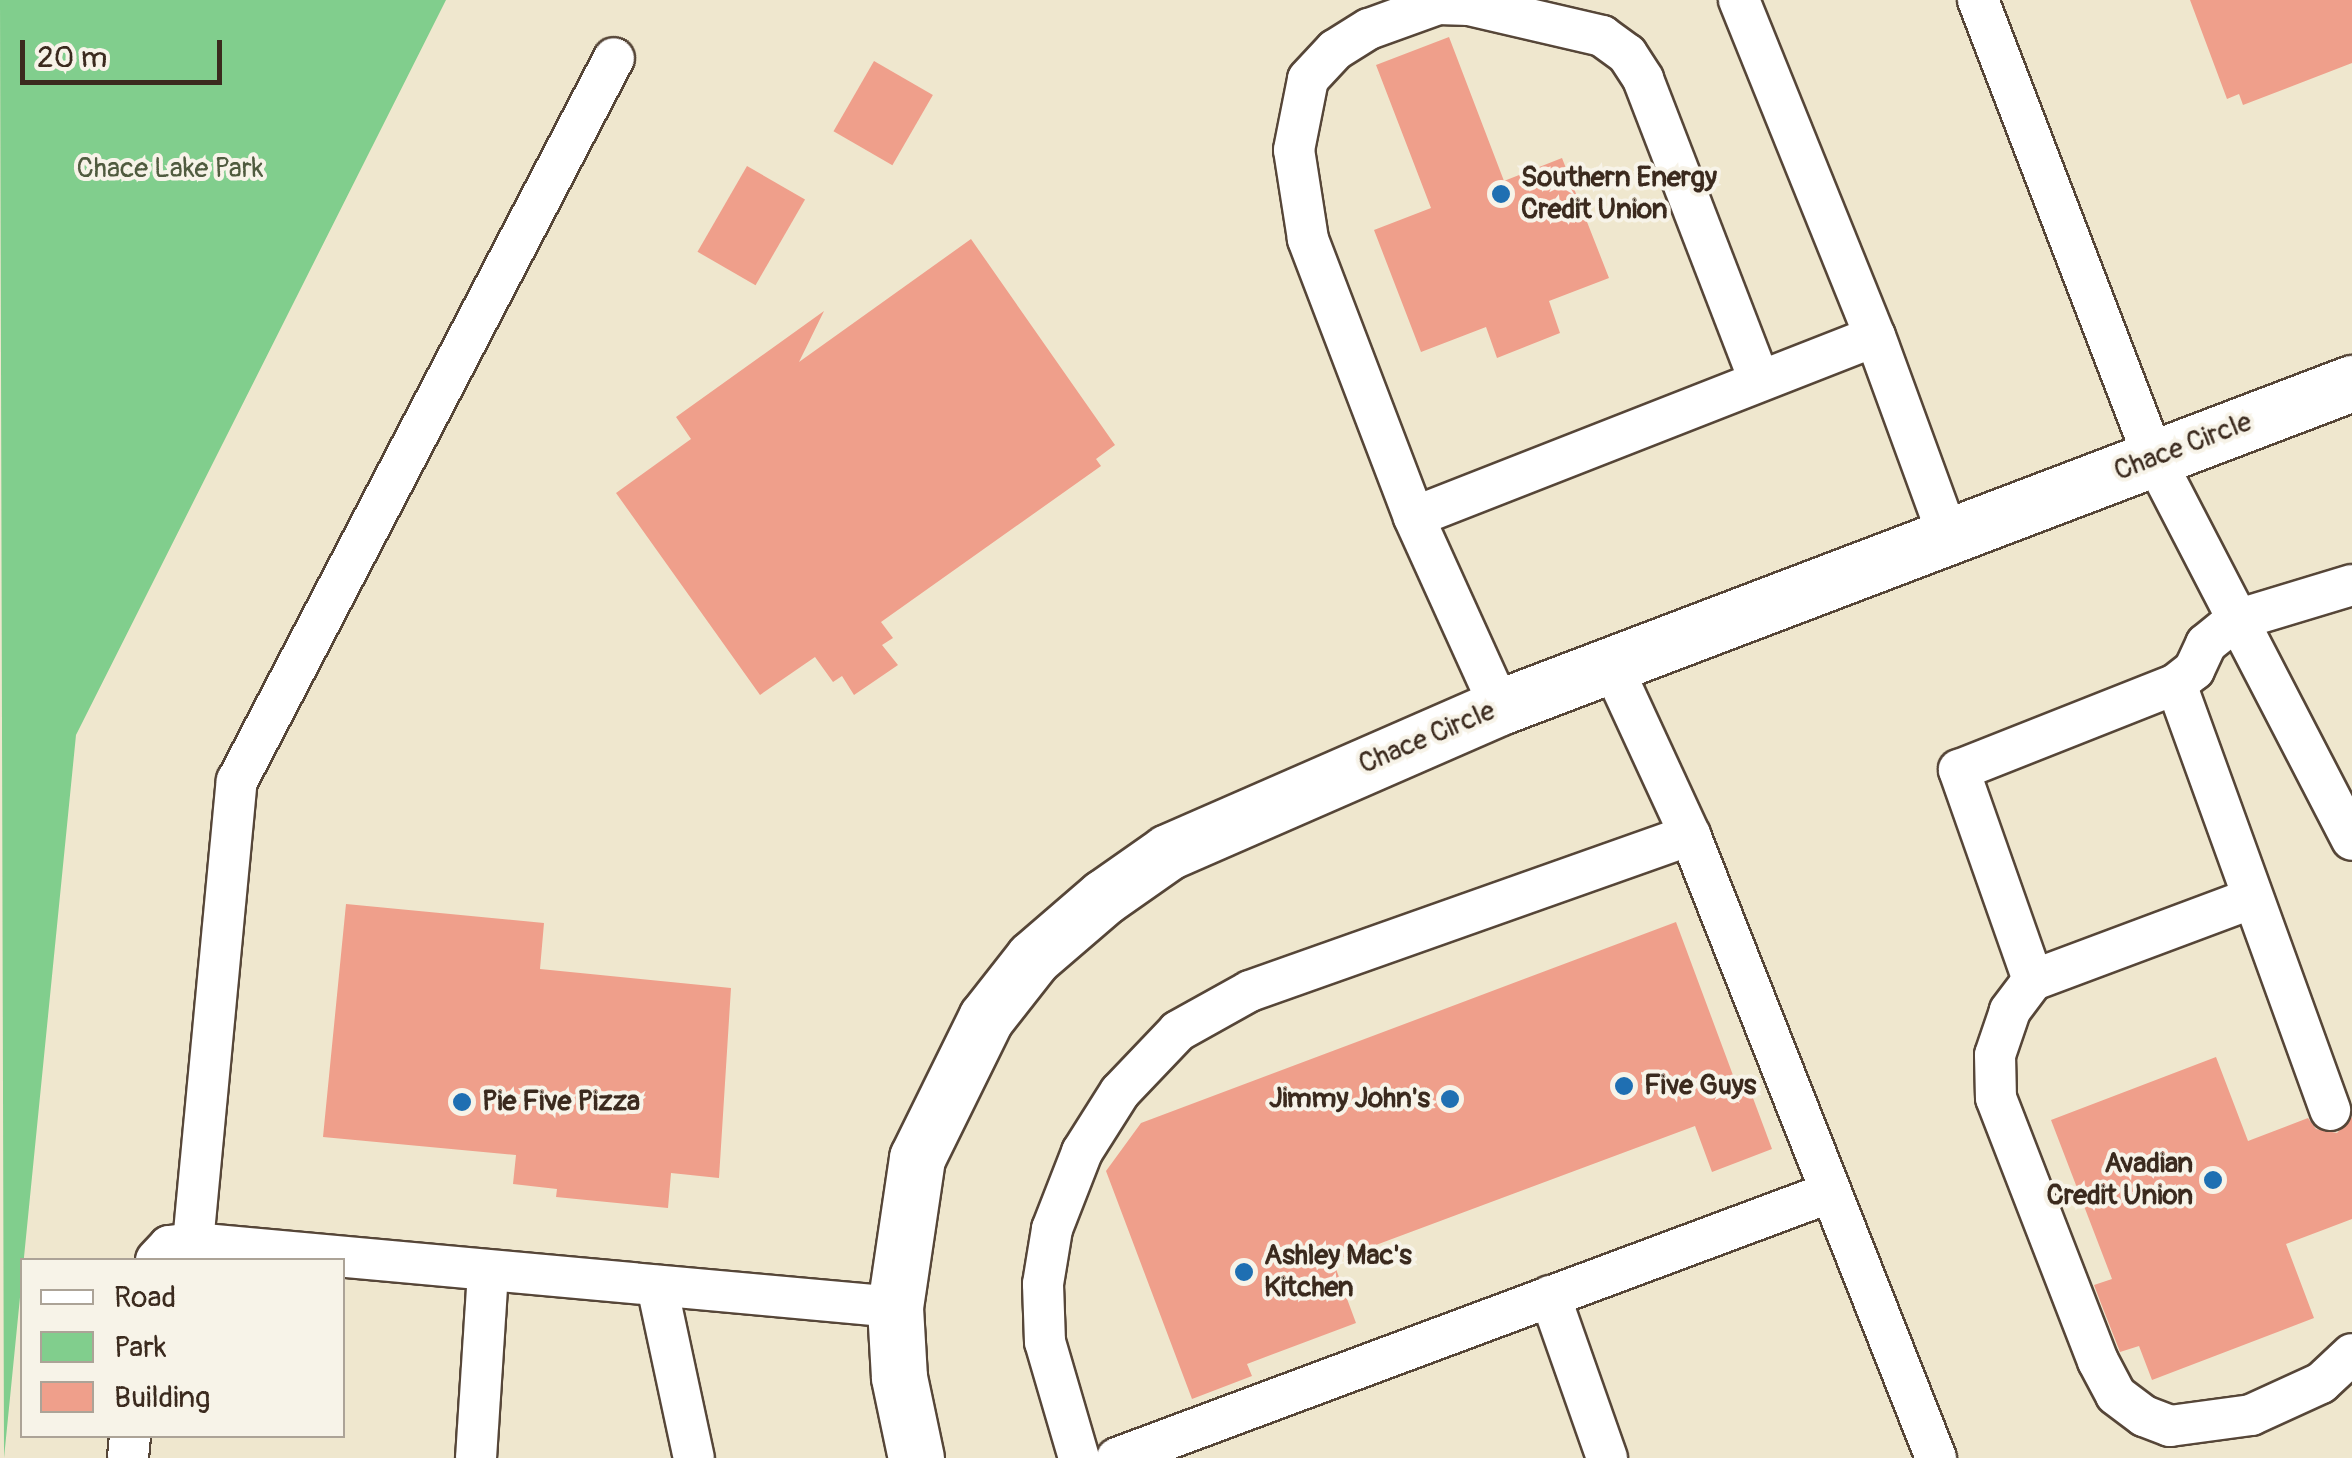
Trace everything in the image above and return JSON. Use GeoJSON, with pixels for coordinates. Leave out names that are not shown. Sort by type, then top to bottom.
{"type":"FeatureCollection","features":[{"type":"Feature","properties":{"kind":"street","name":"Chace Circle"},"geometry":{"type":"LineString","coordinates":[[916,1458],[899,1377],[895,1307],[917,1158],[986,1018],[1034,958],[1168,852],[1500,707],[2352,383]]}},
{"type":"Feature","properties":{"kind":"lane"},"geometry":{"type":"LineString","coordinates":[[1740,0],[1875,336],[1948,536]]}},
{"type":"Feature","properties":{"kind":"lane"},"geometry":{"type":"LineString","coordinates":[[1978,0],[2154,458],[2352,840]]}},
{"type":"Feature","properties":{"kind":"lane"},"geometry":{"type":"LineString","coordinates":[[1500,707],[1414,517],[1297,192],[1294,150],[1308,79],[1335,50],[1370,28],[1438,4],[1469,5],[1602,36],[1628,54],[1643,79],[1760,379]]}},
{"type":"Feature","properties":{"kind":"lane"},"geometry":{"type":"LineString","coordinates":[[193,1242],[237,781],[614,58]]}},
{"type":"Feature","properties":{"kind":"lane"},"geometry":{"type":"LineString","coordinates":[[1414,517],[1875,336]]}},
{"type":"Feature","properties":{"kind":"lane"},"geometry":{"type":"LineString","coordinates":[[2033,980],[1958,770],[2176,684],[2194,670],[2206,644],[2236,620],[2352,585]]}},
{"type":"Feature","properties":{"kind":"lane"},"geometry":{"type":"LineString","coordinates":[[1611,664],[1690,835],[1936,1458]]}},
{"type":"Feature","properties":{"kind":"lane"},"geometry":{"type":"LineString","coordinates":[[2176,684],[2250,899],[2330,1110]]}},
{"type":"Feature","properties":{"kind":"lane"},"geometry":{"type":"LineString","coordinates":[[1080,1458],[1045,1342],[1043,1284],[1052,1229],[1082,1152],[1120,1092],[1178,1031],[1250,990],[1690,835]]}},
{"type":"Feature","properties":{"kind":"lane"},"geometry":{"type":"LineString","coordinates":[[2250,899],[2033,980],[2010,1011],[1995,1055],[1996,1098],[2116,1395],[2170,1426],[2210,1425],[2251,1415],[2321,1383],[2352,1354]]}},
{"type":"Feature","properties":{"kind":"lane"},"geometry":{"type":"LineString","coordinates":[[1116,1458],[1831,1192]]}},
{"type":"Feature","properties":{"kind":"lane"},"geometry":{"type":"LineString","coordinates":[[158,1258],[169,1246],[193,1242],[895,1307]]}},
{"type":"Feature","properties":{"kind":"lane"},"geometry":{"type":"LineString","coordinates":[[476,1458],[488,1271]]}},
{"type":"Feature","properties":{"kind":"lane"},"geometry":{"type":"LineString","coordinates":[[657,1286],[694,1458]]}},
{"type":"Feature","properties":{"kind":"lane"},"geometry":{"type":"LineString","coordinates":[[1550,1296],[1607,1458]]}},
{"type":"Feature","properties":{"kind":"green space","name":"Chace Lake Park"},"geometry":{"type":"Polygon","coordinates":[[[0,0],[446,0],[76,735],[24,1258],[20,1258],[20,1297],[4,1458],[0,0]]]}},
{"type":"Feature","properties":{"kind":"building"},"geometry":{"type":"Polygon","coordinates":[[[2190,0],[2352,0],[2352,63],[2243,105],[2239,94],[2227,99],[2190,0]]]}},
{"type":"Feature","properties":{"kind":"building","name":"Southern Energy Credit Union"},"geometry":{"type":"Polygon","coordinates":[[[1449,37],[1504,181],[1562,158],[1609,278],[1549,301],[1560,333],[1497,358],[1486,327],[1421,352],[1374,230],[1431,208],[1376,65],[1449,37]]]}},
{"type":"Feature","properties":{"kind":"building"},"geometry":{"type":"Polygon","coordinates":[[[874,61],[933,95],[892,165],[834,131],[874,61]]]}},
{"type":"Feature","properties":{"kind":"building"},"geometry":{"type":"Polygon","coordinates":[[[747,166],[805,200],[756,285],[698,252],[747,166]]]}},
{"type":"Feature","properties":{"kind":"building"},"geometry":{"type":"Polygon","coordinates":[[[971,239],[1115,445],[1096,459],[1101,466],[881,622],[893,638],[882,645],[898,665],[854,695],[842,676],[833,682],[815,657],[760,695],[616,493],[691,439],[676,417],[824,311],[799,362],[971,239]]]}},
{"type":"Feature","properties":{"kind":"building"},"geometry":{"type":"Polygon","coordinates":[[[346,904],[544,923],[540,969],[731,988],[719,1178],[671,1173],[668,1208],[556,1197],[557,1189],[513,1184],[516,1155],[323,1137],[346,904]]]}},
{"type":"Feature","properties":{"kind":"building"},"geometry":{"type":"Polygon","coordinates":[[[1676,922],[1740,1094],[1750,1090],[1772,1149],[1712,1172],[1695,1126],[1333,1261],[1356,1323],[1247,1364],[1252,1376],[1192,1399],[1106,1171],[1141,1123],[1676,922]]]}},
{"type":"Feature","properties":{"kind":"building","name":"Avadian Credit Union"},"geometry":{"type":"Polygon","coordinates":[[[2216,1057],[2248,1141],[2308,1118],[2316,1129],[2337,1133],[2352,1117],[2352,1219],[2286,1244],[2314,1318],[2152,1380],[2139,1346],[2120,1352],[2102,1306],[2094,1285],[2112,1279],[2051,1120],[2216,1057]]]}},
{"type":"Feature","properties":{"kind":"place","name":"Southern Energy Credit Union"},"geometry":{"type":"Point","coordinates":[1501,194]}},
{"type":"Feature","properties":{"kind":"place","name":"Five Guys"},"geometry":{"type":"Point","coordinates":[1624,1086]}},
{"type":"Feature","properties":{"kind":"place","name":"Jimmy John's"},"geometry":{"type":"Point","coordinates":[1450,1099]}},
{"type":"Feature","properties":{"kind":"place","name":"Pie Five Pizza"},"geometry":{"type":"Point","coordinates":[462,1102]}},
{"type":"Feature","properties":{"kind":"place","name":"Avadian Credit Union"},"geometry":{"type":"Point","coordinates":[2213,1180]}},
{"type":"Feature","properties":{"kind":"place","name":"Ashley Mac's Kitchen"},"geometry":{"type":"Point","coordinates":[1244,1272]}}]}
